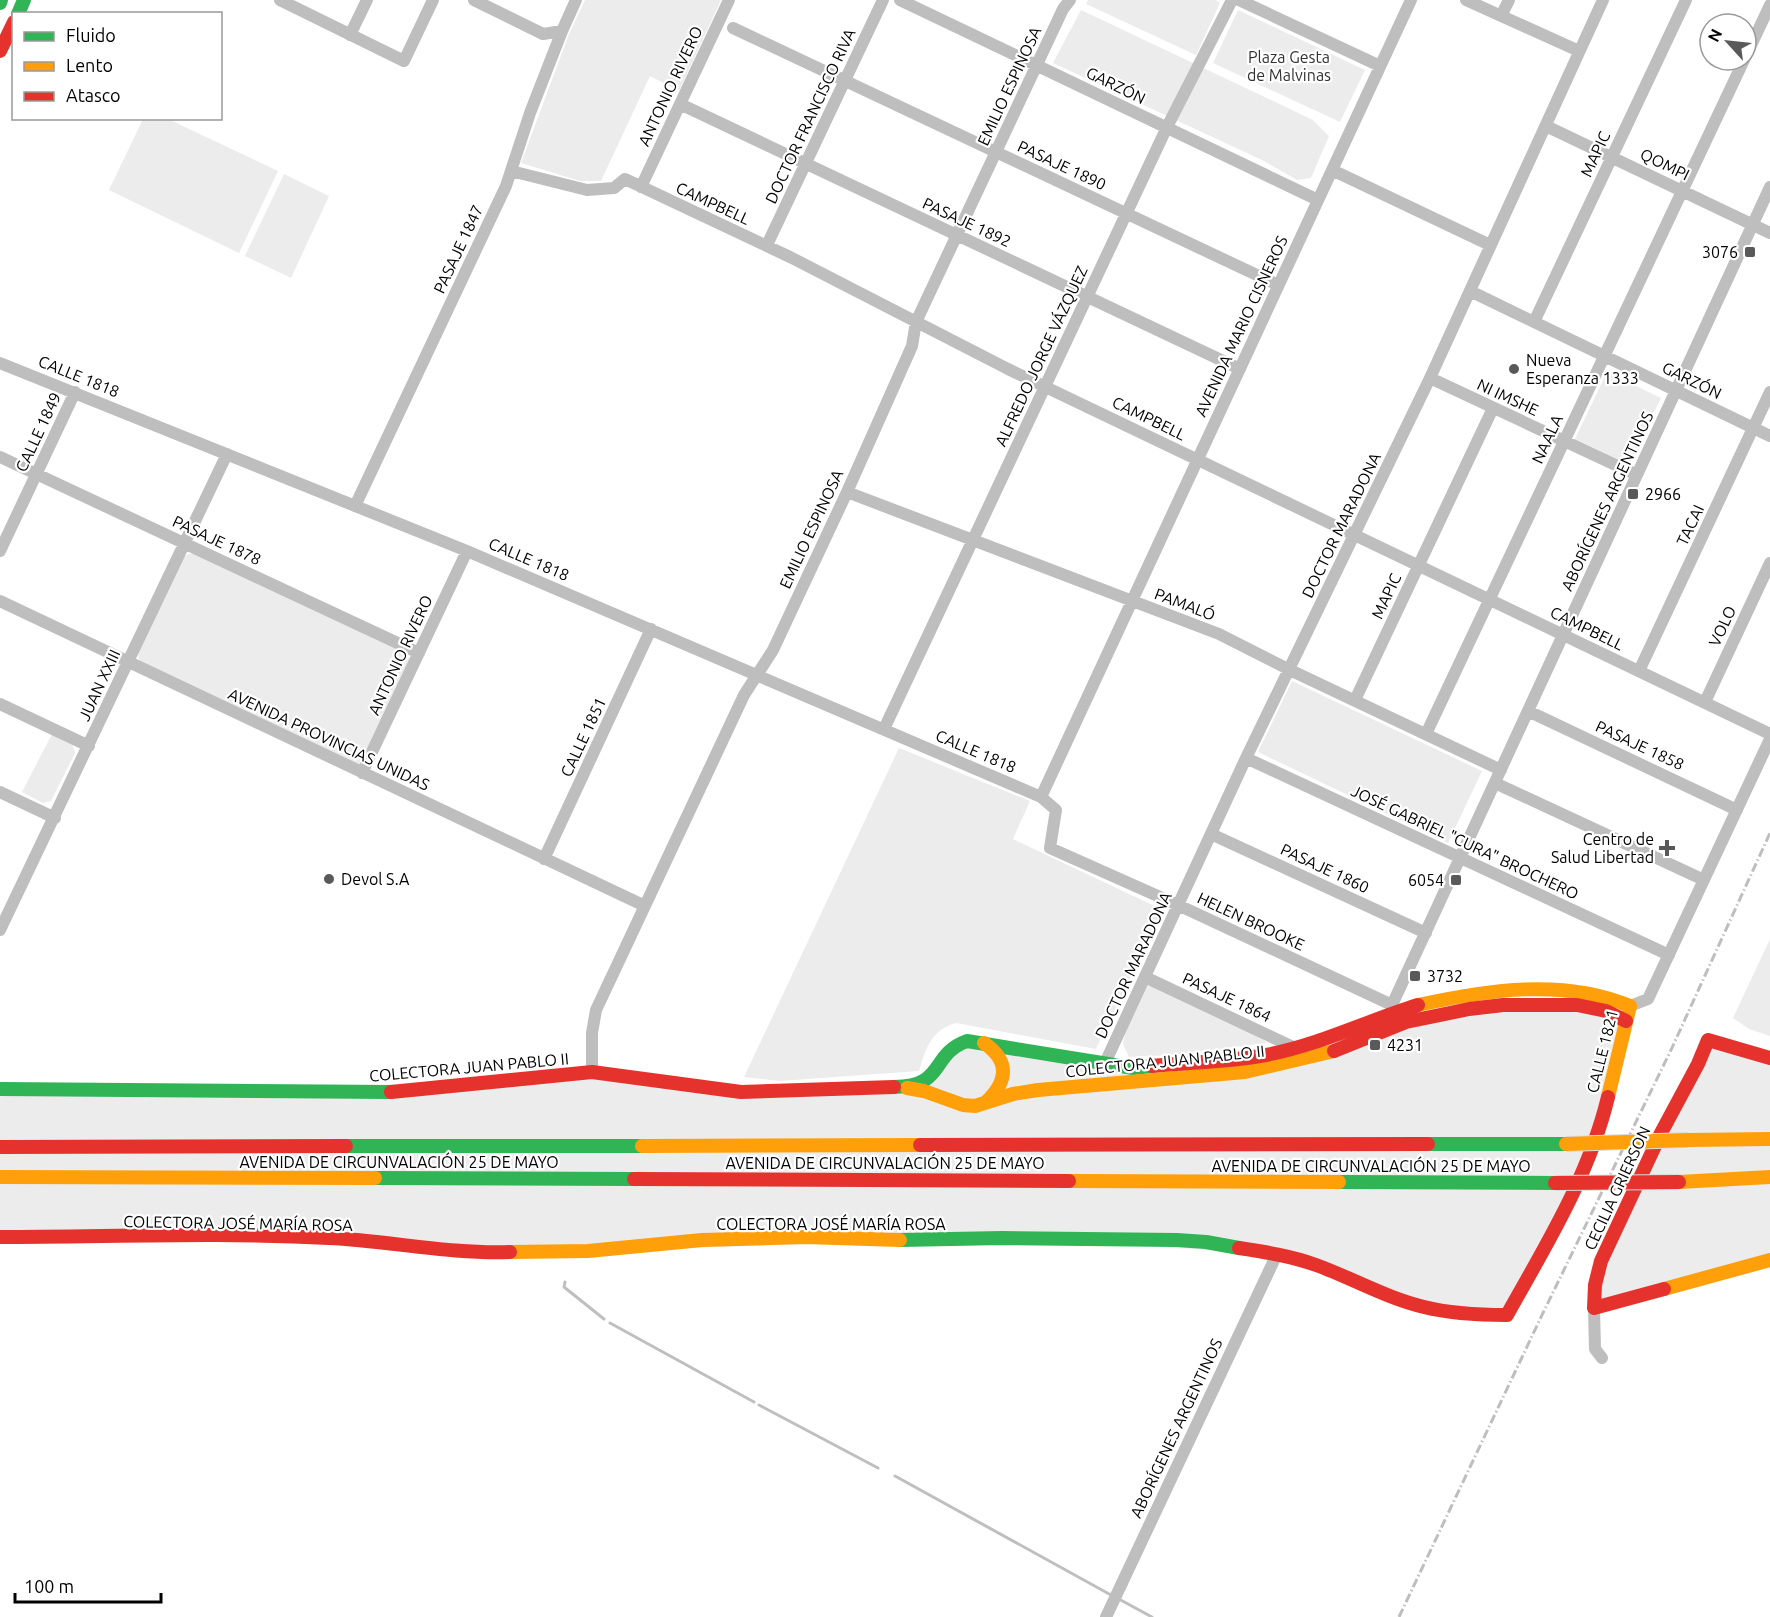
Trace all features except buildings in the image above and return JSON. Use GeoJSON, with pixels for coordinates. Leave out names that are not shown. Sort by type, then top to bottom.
{"type":"FeatureCollection","features":[{"type":"Feature","properties":{"kind":"main road"},"geometry":{"type":"LineString","coordinates":[[0,51],[12,26]]}},
{"type":"Feature","properties":{"kind":"main road","name":"COLECTORA JUAN PABLO II"},"geometry":{"type":"LineString","coordinates":[[0,1089],[384,1093],[592,1072],[741,1092],[903,1087],[928,1079],[945,1053],[955,1044],[967,1041],[1133,1068],[1233,1060],[1265,1055],[1324,1040],[1392,1009],[1519,990],[1552,989],[1583,992],[1611,998],[1630,1006]]}},
{"type":"Feature","properties":{"kind":"main road","name":"COLECTORA JUAN PABLO II"},"geometry":{"type":"LineString","coordinates":[[903,1087],[924,1091],[963,1105],[975,1106],[1038,1090],[1245,1072],[1330,1052],[1393,1027],[1435,1015],[1503,1005],[1577,1005],[1606,1011],[1626,1021]]}},
{"type":"Feature","properties":{"kind":"main road","name":"CALLE 1821"},"geometry":{"type":"LineString","coordinates":[[1507,1315],[1563,1215],[1583,1171],[1602,1122],[1630,1006]]}},
{"type":"Feature","properties":{"kind":"main road","name":"CECILIA GRIERSON"},"geometry":{"type":"LineString","coordinates":[[1594,1308],[1594,1285],[1601,1260],[1708,1040],[1770,1058]]}},
{"type":"Feature","properties":{"kind":"main road"},"geometry":{"type":"LineString","coordinates":[[980,1042],[992,1048],[1000,1058],[1003,1070],[1002,1083],[996,1094],[986,1102]]}},
{"type":"Feature","properties":{"kind":"main road"},"geometry":{"type":"LineString","coordinates":[[939,1065],[940,1084],[952,1100]]}},
{"type":"Feature","properties":{"kind":"main road","name":"AVENIDA DE CIRCUNVALACIÓN 25 DE MAYO"},"geometry":{"type":"LineString","coordinates":[[0,1147],[1566,1144],[1770,1139]]}},
{"type":"Feature","properties":{"kind":"main road","name":"AVENIDA DE CIRCUNVALACIÓN 25 DE MAYO"},"geometry":{"type":"LineString","coordinates":[[0,1177],[1555,1183],[1679,1182],[1770,1177]]}},
{"type":"Feature","properties":{"kind":"main road","name":"COLECTORA JOSÉ MARÍA ROSA"},"geometry":{"type":"LineString","coordinates":[[0,1237],[330,1238],[481,1253],[588,1251],[702,1240],[805,1237],[926,1241],[1002,1238],[1206,1242],[1277,1254],[1316,1264],[1378,1291],[1423,1307],[1470,1315],[1507,1315]]}},
{"type":"Feature","properties":{"kind":"main road"},"geometry":{"type":"LineString","coordinates":[[1594,1308],[1770,1260]]}},
{"type":"Feature","properties":{"kind":"street"},"geometry":{"type":"LineString","coordinates":[[280,0],[295,3],[404,61],[433,0]]}},
{"type":"Feature","properties":{"kind":"street"},"geometry":{"type":"LineString","coordinates":[[350,34],[367,0]]}},
{"type":"Feature","properties":{"kind":"street"},"geometry":{"type":"LineString","coordinates":[[474,0],[543,34],[562,31]]}},
{"type":"Feature","properties":{"kind":"street","name":"PASAJE 1847"},"geometry":{"type":"LineString","coordinates":[[355,506],[506,186],[530,113],[576,0]]}},
{"type":"Feature","properties":{"kind":"street","name":"ANTONIO RIVERO"},"geometry":{"type":"LineString","coordinates":[[641,187],[729,0]]}},
{"type":"Feature","properties":{"kind":"street","name":"DOCTOR FRANCISCO RIVA"},"geometry":{"type":"LineString","coordinates":[[767,245],[883,0]]}},
{"type":"Feature","properties":{"kind":"street","name":"GARZÓN"},"geometry":{"type":"LineString","coordinates":[[900,0],[1318,200]]}},
{"type":"Feature","properties":{"kind":"street","name":"EMILIO ESPINOSA"},"geometry":{"type":"LineString","coordinates":[[592,1072],[591,1033],[596,1010],[744,695],[773,650],[912,346],[916,322],[1063,9],[1070,0]]}},
{"type":"Feature","properties":{"kind":"street","name":"ALFREDO JORGE VÁZQUEZ"},"geometry":{"type":"LineString","coordinates":[[884,729],[1167,128],[1232,0]]}},
{"type":"Feature","properties":{"kind":"street"},"geometry":{"type":"LineString","coordinates":[[1239,0],[1380,66]]}},
{"type":"Feature","properties":{"kind":"street","name":"AVENIDA MARIO CISNEROS"},"geometry":{"type":"LineString","coordinates":[[1041,797],[1411,0]]}},
{"type":"Feature","properties":{"kind":"street"},"geometry":{"type":"LineString","coordinates":[[1466,0],[1579,51]]}},
{"type":"Feature","properties":{"kind":"street"},"geometry":{"type":"LineString","coordinates":[[1501,16],[1509,0]]}},
{"type":"Feature","properties":{"kind":"street","name":"DOCTOR MARADONA"},"geometry":{"type":"LineString","coordinates":[[1105,1063],[1246,758],[1430,378],[1603,0]]}},
{"type":"Feature","properties":{"kind":"street","name":"MAPIC"},"geometry":{"type":"LineString","coordinates":[[1534,322],[1686,0]]}},
{"type":"Feature","properties":{"kind":"street","name":"NAALA"},"geometry":{"type":"LineString","coordinates":[[1758,30],[1770,5]]}},
{"type":"Feature","properties":{"kind":"street","name":"PASAJE 1890"},"geometry":{"type":"LineString","coordinates":[[733,28],[1278,285]]}},
{"type":"Feature","properties":{"kind":"street","name":"NAALA"},"geometry":{"type":"LineString","coordinates":[[1425,734],[1738,72]]}},
{"type":"Feature","properties":{"kind":"street","name":"PASAJE 1892"},"geometry":{"type":"LineString","coordinates":[[680,104],[1240,369]]}},
{"type":"Feature","properties":{"kind":"street","name":"QOMPI"},"geometry":{"type":"LineString","coordinates":[[1546,126],[1770,233]]}},
{"type":"Feature","properties":{"kind":"street","name":"CAMPBELL"},"geometry":{"type":"LineString","coordinates":[[511,171],[587,190],[614,188],[625,179],[767,245],[1045,387],[1770,734]]}},
{"type":"Feature","properties":{"kind":"street"},"geometry":{"type":"LineString","coordinates":[[1332,171],[1491,245]]}},
{"type":"Feature","properties":{"kind":"street","name":"ABORÍGENES ARGENTINOS"},"geometry":{"type":"LineString","coordinates":[[1393,1027],[1392,1009],[1426,933],[1770,187]]}},
{"type":"Feature","properties":{"kind":"street","name":"GARZÓN"},"geometry":{"type":"LineString","coordinates":[[1470,291],[1770,436]]}},
{"type":"Feature","properties":{"kind":"street","name":"CALLE 1818"},"geometry":{"type":"LineString","coordinates":[[0,363],[467,551],[1041,797]]}},
{"type":"Feature","properties":{"kind":"street","name":"NI IMSHE"},"geometry":{"type":"LineString","coordinates":[[1430,378],[1637,475]]}},
{"type":"Feature","properties":{"kind":"street","name":"CALLE 1849"},"geometry":{"type":"LineString","coordinates":[[0,551],[75,392]]}},
{"type":"Feature","properties":{"kind":"street","name":"TACAI"},"geometry":{"type":"LineString","coordinates":[[1639,671],[1770,392]]}},
{"type":"Feature","properties":{"kind":"street","name":"MAPIC"},"geometry":{"type":"LineString","coordinates":[[1355,700],[1493,408]]}},
{"type":"Feature","properties":{"kind":"street","name":"JUAN XXIII"},"geometry":{"type":"LineString","coordinates":[[0,930],[226,454]]}},
{"type":"Feature","properties":{"kind":"street","name":"PASAJE 1878"},"geometry":{"type":"LineString","coordinates":[[0,457],[419,653]]}},
{"type":"Feature","properties":{"kind":"street","name":"PAMALÓ"},"geometry":{"type":"LineString","coordinates":[[847,492],[1219,634],[1501,770]]}},
{"type":"Feature","properties":{"kind":"street","name":"ANTONIO RIVERO"},"geometry":{"type":"LineString","coordinates":[[362,773],[467,551]]}},
{"type":"Feature","properties":{"kind":"street","name":"VOLO"},"geometry":{"type":"LineString","coordinates":[[1705,702],[1770,563]]}},
{"type":"Feature","properties":{"kind":"street","name":"AVENIDA PROVINCIAS UNIDAS"},"geometry":{"type":"LineString","coordinates":[[0,602],[645,906]]}},
{"type":"Feature","properties":{"kind":"street","name":"CALLE 1851"},"geometry":{"type":"LineString","coordinates":[[544,859],[651,629]]}},
{"type":"Feature","properties":{"kind":"street"},"geometry":{"type":"LineString","coordinates":[[0,704],[89,746]]}},
{"type":"Feature","properties":{"kind":"street","name":"PASAJE 1858"},"geometry":{"type":"LineString","coordinates":[[1528,711],[1737,810]]}},
{"type":"Feature","properties":{"kind":"street","name":"CALLE 1821"},"geometry":{"type":"LineString","coordinates":[[1630,1006],[1648,999],[1770,739]]}},
{"type":"Feature","properties":{"kind":"street","name":"JOSÉ GABRIEL \"CURA\" BROCHERO"},"geometry":{"type":"LineString","coordinates":[[1246,758],[1669,955]]}},
{"type":"Feature","properties":{"kind":"street"},"geometry":{"type":"LineString","coordinates":[[1495,783],[1704,880]]}},
{"type":"Feature","properties":{"kind":"street"},"geometry":{"type":"LineString","coordinates":[[0,792],[55,818]]}},
{"type":"Feature","properties":{"kind":"street","name":"HELEN BROOKE"},"geometry":{"type":"LineString","coordinates":[[1041,797],[1056,810],[1050,849],[1178,905],[1392,1009]]}},
{"type":"Feature","properties":{"kind":"street","name":"PASAJE 1860"},"geometry":{"type":"LineString","coordinates":[[1211,834],[1426,933]]}},
{"type":"Feature","properties":{"kind":"street","name":"PASAJE 1864"},"geometry":{"type":"LineString","coordinates":[[1145,977],[1295,1048]]}},
{"type":"Feature","properties":{"kind":"street","name":"ABORÍGENES ARGENTINOS"},"geometry":{"type":"LineString","coordinates":[[1106,1616],[1277,1254]]}},
{"type":"Feature","properties":{"kind":"street","name":"CECILIA GRIERSON"},"geometry":{"type":"LineString","coordinates":[[1594,1308],[1595,1349],[1602,1358]]}},
{"type":"Feature","properties":{"kind":"green space"},"geometry":{"type":"Polygon","coordinates":[[[585,0],[721,0],[679,91],[650,76],[601,181],[580,181],[521,163],[569,34],[585,0]]]}},
{"type":"Feature","properties":{"kind":"green space","name":"Plaza Gesta de Malvinas"},"geometry":{"type":"Polygon","coordinates":[[[1088,0],[1215,0],[1220,3],[1196,55],[1086,4],[1088,0]]]}},
{"type":"Feature","properties":{"kind":"green space"},"geometry":{"type":"Polygon","coordinates":[[[1081,10],[1313,120],[1329,136],[1311,178],[1297,180],[1262,160],[1053,63],[1081,10]]]}},
{"type":"Feature","properties":{"kind":"green space","name":"Plaza Gesta de Malvinas"},"geometry":{"type":"Polygon","coordinates":[[[1238,10],[1365,70],[1340,122],[1213,63],[1238,10]]]}},
{"type":"Feature","properties":{"kind":"green space"},"geometry":{"type":"Polygon","coordinates":[[[143,120],[170,120],[278,171],[239,253],[109,190],[143,120]]]}},
{"type":"Feature","properties":{"kind":"green space"},"geometry":{"type":"Polygon","coordinates":[[[284,174],[329,196],[291,278],[245,256],[284,174]]]}},
{"type":"Feature","properties":{"kind":"green space"},"geometry":{"type":"Polygon","coordinates":[[[1607,372],[1661,398],[1629,464],[1575,439],[1607,372]]]}},
{"type":"Feature","properties":{"kind":"green space"},"geometry":{"type":"Polygon","coordinates":[[[196,554],[403,650],[411,661],[363,762],[358,764],[140,662],[139,648],[184,556],[196,554]]]}},
{"type":"Feature","properties":{"kind":"green space"},"geometry":{"type":"Polygon","coordinates":[[[1292,681],[1482,771],[1448,843],[1258,752],[1292,681]]]}},
{"type":"Feature","properties":{"kind":"green space"},"geometry":{"type":"Polygon","coordinates":[[[52,734],[72,743],[75,753],[51,801],[43,803],[22,792],[52,734]]]}},
{"type":"Feature","properties":{"kind":"green space"},"geometry":{"type":"Polygon","coordinates":[[[899,748],[1030,801],[1013,839],[1163,910],[1096,1049],[956,1023],[935,1035],[927,1048],[919,1071],[780,1081],[744,1077],[899,748]]]}},
{"type":"Feature","properties":{"kind":"green space"},"geometry":{"type":"Polygon","coordinates":[[[1770,939],[1770,1036],[1749,1029],[1733,1018],[1770,939]]]}},
{"type":"Feature","properties":{"kind":"green space"},"geometry":{"type":"Polygon","coordinates":[[[1152,984],[1260,1037],[1267,1043],[1171,1055],[1129,1057],[1123,1044],[1126,1028],[1146,986],[1152,984]]]}},
{"type":"Feature","properties":{"kind":"green space"},"geometry":{"type":"Polygon","coordinates":[[[1630,1006],[1602,1122],[1507,1315],[1470,1315],[1277,1254],[1002,1238],[588,1251],[329,1238],[0,1237],[0,1089],[283,1091],[592,1072],[741,1092],[918,1084],[955,1044],[1133,1068],[1232,1060],[1393,1013],[1630,1006]]]}},
{"type":"Feature","properties":{"kind":"green space"},"geometry":{"type":"Polygon","coordinates":[[[1708,1040],[1770,1058],[1770,1260],[1594,1308],[1595,1285],[1708,1040]]]}},
{"type":"Feature","properties":{"kind":"waterway"},"geometry":{"type":"LineString","coordinates":[[565,1282],[564,1287],[604,1319]]}},
{"type":"Feature","properties":{"kind":"waterway"},"geometry":{"type":"LineString","coordinates":[[610,1323],[754,1402]]}},
{"type":"Feature","properties":{"kind":"waterway"},"geometry":{"type":"LineString","coordinates":[[759,1405],[878,1468]]}},
{"type":"Feature","properties":{"kind":"waterway"},"geometry":{"type":"LineString","coordinates":[[895,1476],[1111,1595]]}},
{"type":"Feature","properties":{"kind":"waterway"},"geometry":{"type":"LineString","coordinates":[[1117,1598],[1152,1617]]}},
{"type":"Feature","properties":{"kind":"railway"},"geometry":{"type":"LineString","coordinates":[[1399,1617],[1671,1050],[1770,833]]}},
{"type":"Feature","properties":{"kind":"traffic: fast"},"geometry":{"type":"LineString","coordinates":[[19,12],[24,0]]}},
{"type":"Feature","properties":{"kind":"traffic: fast"},"geometry":{"type":"LineString","coordinates":[[894,1087],[911,1085],[930,1076],[947,1054],[967,1041],[1133,1068],[1152,1066]]}},
{"type":"Feature","properties":{"kind":"traffic: fast"},"geometry":{"type":"LineString","coordinates":[[0,1089],[391,1092]]}},
{"type":"Feature","properties":{"kind":"traffic: fast"},"geometry":{"type":"LineString","coordinates":[[1428,1144],[1566,1144]]}},
{"type":"Feature","properties":{"kind":"traffic: fast"},"geometry":{"type":"LineString","coordinates":[[346,1146],[642,1146]]}},
{"type":"Feature","properties":{"kind":"traffic: fast"},"geometry":{"type":"LineString","coordinates":[[375,1178],[634,1179]]}},
{"type":"Feature","properties":{"kind":"traffic: fast"},"geometry":{"type":"LineString","coordinates":[[1339,1182],[1555,1183]]}},
{"type":"Feature","properties":{"kind":"traffic: fast"},"geometry":{"type":"LineString","coordinates":[[900,1240],[1002,1238],[1177,1240],[1239,1248]]}},
{"type":"Feature","properties":{"kind":"traffic: slow"},"geometry":{"type":"LineString","coordinates":[[1418,1005],[1498,991],[1552,989],[1604,997],[1630,1006],[1608,1097]]}},
{"type":"Feature","properties":{"kind":"traffic: slow"},"geometry":{"type":"LineString","coordinates":[[984,1043],[998,1057],[1003,1071],[999,1086],[986,1102]]}},
{"type":"Feature","properties":{"kind":"traffic: slow"},"geometry":{"type":"LineString","coordinates":[[907,1088],[924,1091],[963,1105],[975,1106],[1013,1094],[1038,1090],[1245,1072],[1334,1051]]}},
{"type":"Feature","properties":{"kind":"traffic: slow"},"geometry":{"type":"LineString","coordinates":[[1688,1140],[1770,1139]]}},
{"type":"Feature","properties":{"kind":"traffic: slow"},"geometry":{"type":"LineString","coordinates":[[1566,1144],[1688,1140]]}},
{"type":"Feature","properties":{"kind":"traffic: slow"},"geometry":{"type":"LineString","coordinates":[[642,1146],[920,1145]]}},
{"type":"Feature","properties":{"kind":"traffic: slow"},"geometry":{"type":"LineString","coordinates":[[0,1177],[375,1178]]}},
{"type":"Feature","properties":{"kind":"traffic: slow"},"geometry":{"type":"LineString","coordinates":[[1679,1182],[1770,1177]]}},
{"type":"Feature","properties":{"kind":"traffic: slow"},"geometry":{"type":"LineString","coordinates":[[1069,1181],[1339,1182]]}},
{"type":"Feature","properties":{"kind":"traffic: slow"},"geometry":{"type":"LineString","coordinates":[[510,1252],[588,1251],[702,1240],[805,1237],[900,1240]]}},
{"type":"Feature","properties":{"kind":"traffic: slow"},"geometry":{"type":"LineString","coordinates":[[1664,1289],[1770,1260]]}},
{"type":"Feature","properties":{"kind":"traffic: jam"},"geometry":{"type":"LineString","coordinates":[[0,51],[12,26]]}},
{"type":"Feature","properties":{"kind":"traffic: jam"},"geometry":{"type":"LineString","coordinates":[[1152,1066],[1238,1059],[1286,1051],[1418,1005]]}},
{"type":"Feature","properties":{"kind":"traffic: jam"},"geometry":{"type":"LineString","coordinates":[[1334,1051],[1406,1022],[1469,1009],[1503,1005],[1577,1005],[1606,1011],[1626,1021]]}},
{"type":"Feature","properties":{"kind":"traffic: jam"},"geometry":{"type":"LineString","coordinates":[[1664,1289],[1594,1308],[1595,1285],[1601,1261],[1708,1040],[1770,1058]]}},
{"type":"Feature","properties":{"kind":"traffic: jam"},"geometry":{"type":"LineString","coordinates":[[391,1092],[592,1072],[741,1092],[894,1087]]}},
{"type":"Feature","properties":{"kind":"traffic: jam"},"geometry":{"type":"LineString","coordinates":[[1239,1248],[1307,1262],[1424,1307],[1466,1314],[1507,1315],[1578,1182],[1590,1155],[1608,1097]]}},
{"type":"Feature","properties":{"kind":"traffic: jam"},"geometry":{"type":"LineString","coordinates":[[920,1145],[1428,1144]]}},
{"type":"Feature","properties":{"kind":"traffic: jam"},"geometry":{"type":"LineString","coordinates":[[0,1147],[346,1146]]}},
{"type":"Feature","properties":{"kind":"traffic: jam"},"geometry":{"type":"LineString","coordinates":[[634,1179],[1069,1181]]}},
{"type":"Feature","properties":{"kind":"traffic: jam"},"geometry":{"type":"LineString","coordinates":[[1555,1183],[1679,1182]]}},
{"type":"Feature","properties":{"kind":"traffic: jam"},"geometry":{"type":"LineString","coordinates":[[0,1237],[288,1236],[465,1251],[510,1252]]}},
{"type":"Feature","properties":{"kind":"place","name":"3076"},"geometry":{"type":"Point","coordinates":[1750,252]}},
{"type":"Feature","properties":{"kind":"place","name":"Nueva Esperanza 1333"},"geometry":{"type":"Point","coordinates":[1514,369]}},
{"type":"Feature","properties":{"kind":"place","name":"2966"},"geometry":{"type":"Point","coordinates":[1633,494]}},
{"type":"Feature","properties":{"kind":"place","name":"Centro de Salud Libertad"},"geometry":{"type":"Point","coordinates":[1667,848]}},
{"type":"Feature","properties":{"kind":"place","name":"Devol S.A"},"geometry":{"type":"Point","coordinates":[329,879]}},
{"type":"Feature","properties":{"kind":"place","name":"6054"},"geometry":{"type":"Point","coordinates":[1456,880]}},
{"type":"Feature","properties":{"kind":"place","name":"3732"},"geometry":{"type":"Point","coordinates":[1415,976]}},
{"type":"Feature","properties":{"kind":"place","name":"4231"},"geometry":{"type":"Point","coordinates":[1375,1045]}}]}
